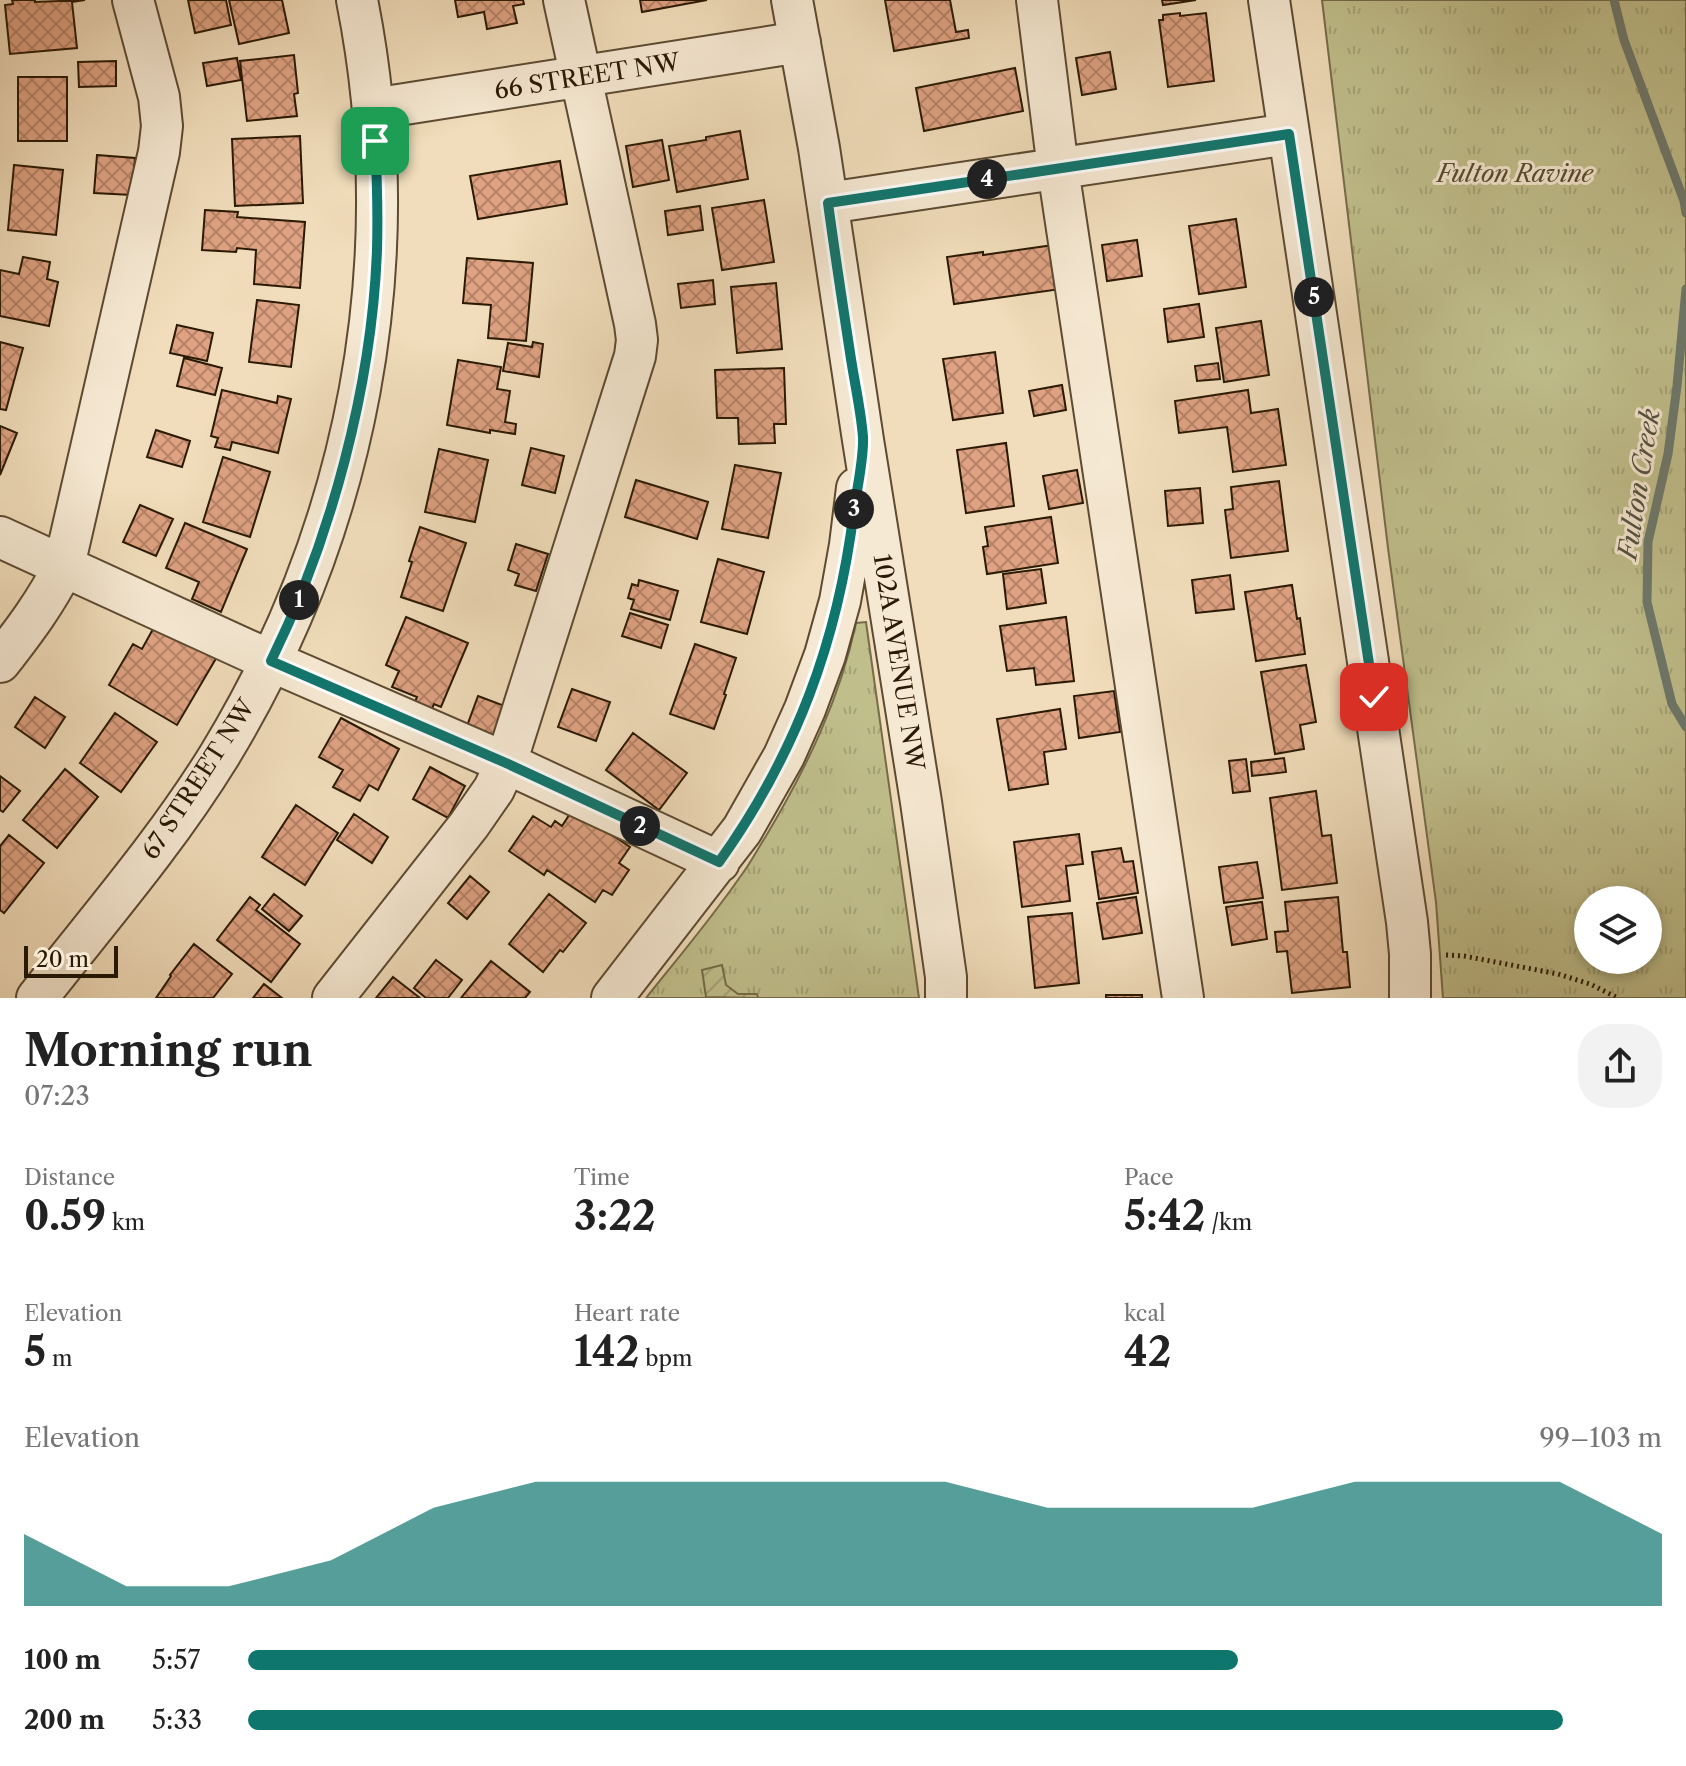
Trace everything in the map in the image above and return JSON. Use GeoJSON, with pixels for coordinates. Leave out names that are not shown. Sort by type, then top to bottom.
{"type":"FeatureCollection","features":[{"type":"Feature","properties":{"kind":"street"},"geometry":{"type":"LineString","coordinates":[[0,662],[32,621],[64,566],[159,152],[162,126],[159,97],[133,0]]}},
{"type":"Feature","properties":{"kind":"street","name":"67 STREET NW"},"geometry":{"type":"LineString","coordinates":[[37,998],[163,837],[243,715],[303,590],[332,504],[358,405],[377,253],[378,196],[373,109],[357,0]]}},
{"type":"Feature","properties":{"kind":"street"},"geometry":{"type":"LineString","coordinates":[[333,998],[494,789],[506,763],[635,356],[635,324],[564,0]]}},
{"type":"Feature","properties":{"kind":"street","name":"102A AVENUE NW"},"geometry":{"type":"LineString","coordinates":[[792,0],[828,203],[921,802],[946,977],[946,998]]}},
{"type":"Feature","properties":{"kind":"street"},"geometry":{"type":"LineString","coordinates":[[1037,0],[1058,169],[1183,998]]}},
{"type":"Feature","properties":{"kind":"street"},"geometry":{"type":"LineString","coordinates":[[1269,0],[1407,922],[1410,998]]}},
{"type":"Feature","properties":{"kind":"street","name":"66 STREET NW"},"geometry":{"type":"LineString","coordinates":[[373,109],[800,42]]}},
{"type":"Feature","properties":{"kind":"street"},"geometry":{"type":"LineString","coordinates":[[828,203],[1289,134]]}},
{"type":"Feature","properties":{"kind":"street"},"geometry":{"type":"LineString","coordinates":[[612,998],[742,830],[784,756],[825,655],[840,601],[863,440]]}},
{"type":"Feature","properties":{"kind":"street"},"geometry":{"type":"LineString","coordinates":[[0,537],[271,661],[506,763],[719,862]]}},
{"type":"Feature","properties":{"kind":"path"},"geometry":{"type":"LineString","coordinates":[[1410,954],[1464,956],[1558,974],[1590,984],[1618,998]]}},
{"type":"Feature","properties":{"kind":"green space","name":"Fulton Ravine"},"geometry":{"type":"Polygon","coordinates":[[[1322,0],[1686,0],[1686,998],[1443,998],[1436,902],[1388,548],[1322,0]]]}},
{"type":"Feature","properties":{"kind":"green space"},"geometry":{"type":"Polygon","coordinates":[[[866,622],[919,998],[646,998],[718,908],[766,836],[820,733],[841,679],[856,623],[866,622]]]}},
{"type":"Feature","properties":{"kind":"green space"},"geometry":{"type":"Polygon","coordinates":[[[722,965],[726,985],[738,994],[757,994],[758,998],[706,997],[702,970],[722,965]]]}},
{"type":"Feature","properties":{"kind":"building"},"geometry":{"type":"Polygon","coordinates":[[[12,0],[85,0],[72,2],[77,48],[10,54],[5,5],[13,4],[12,0]]]}},
{"type":"Feature","properties":{"kind":"building"},"geometry":{"type":"Polygon","coordinates":[[[188,0],[226,0],[231,25],[195,33],[188,0]]]}},
{"type":"Feature","properties":{"kind":"building"},"geometry":{"type":"Polygon","coordinates":[[[229,0],[282,0],[289,33],[239,44],[229,0]]]}},
{"type":"Feature","properties":{"kind":"building"},"geometry":{"type":"Polygon","coordinates":[[[455,0],[523,0],[524,4],[513,6],[517,23],[487,29],[484,12],[458,17],[455,0]]]}},
{"type":"Feature","properties":{"kind":"building"},"geometry":{"type":"Polygon","coordinates":[[[640,0],[707,0],[642,12],[640,0]]]}},
{"type":"Feature","properties":{"kind":"building"},"geometry":{"type":"Polygon","coordinates":[[[885,0],[950,0],[956,32],[968,30],[969,38],[894,51],[885,0]]]}},
{"type":"Feature","properties":{"kind":"building"},"geometry":{"type":"Polygon","coordinates":[[[1162,0],[1196,0],[1163,5],[1162,0]]]}},
{"type":"Feature","properties":{"kind":"building"},"geometry":{"type":"Polygon","coordinates":[[[1180,13],[1180,16],[1206,13],[1214,81],[1168,87],[1159,20],[1163,20],[1163,15],[1180,13]]]}},
{"type":"Feature","properties":{"kind":"building"},"geometry":{"type":"Polygon","coordinates":[[[1110,52],[1116,89],[1082,95],[1076,58],[1110,52]]]}},
{"type":"Feature","properties":{"kind":"building"},"geometry":{"type":"Polygon","coordinates":[[[294,55],[297,116],[247,121],[240,61],[294,55]]]}},
{"type":"Feature","properties":{"kind":"building"},"geometry":{"type":"Polygon","coordinates":[[[237,58],[241,80],[207,86],[203,63],[237,58]]]}},
{"type":"Feature","properties":{"kind":"building"},"geometry":{"type":"Polygon","coordinates":[[[116,61],[116,86],[79,87],[78,62],[116,61]]]}},
{"type":"Feature","properties":{"kind":"building"},"geometry":{"type":"Polygon","coordinates":[[[1015,68],[1023,111],[924,131],[916,88],[1015,68]]]}},
{"type":"Feature","properties":{"kind":"building"},"geometry":{"type":"Polygon","coordinates":[[[18,77],[67,77],[67,141],[18,141],[18,77]]]}},
{"type":"Feature","properties":{"kind":"building"},"geometry":{"type":"Polygon","coordinates":[[[740,131],[748,179],[677,192],[669,146],[740,131]]]}},
{"type":"Feature","properties":{"kind":"building"},"geometry":{"type":"Polygon","coordinates":[[[300,136],[303,203],[235,206],[232,139],[300,136]]]}},
{"type":"Feature","properties":{"kind":"building"},"geometry":{"type":"Polygon","coordinates":[[[662,140],[669,180],[633,187],[626,146],[662,140]]]}},
{"type":"Feature","properties":{"kind":"building"},"geometry":{"type":"Polygon","coordinates":[[[97,155],[135,158],[132,195],[94,193],[97,155]]]}},
{"type":"Feature","properties":{"kind":"building"},"geometry":{"type":"Polygon","coordinates":[[[560,161],[567,204],[478,219],[470,176],[560,161]]]}},
{"type":"Feature","properties":{"kind":"building"},"geometry":{"type":"Polygon","coordinates":[[[14,165],[63,170],[56,235],[8,230],[14,165]]]}},
{"type":"Feature","properties":{"kind":"building"},"geometry":{"type":"Polygon","coordinates":[[[764,200],[774,262],[722,270],[712,208],[764,200]]]}},
{"type":"Feature","properties":{"kind":"building"},"geometry":{"type":"Polygon","coordinates":[[[700,206],[703,230],[668,235],[665,211],[700,206]]]}},
{"type":"Feature","properties":{"kind":"building"},"geometry":{"type":"Polygon","coordinates":[[[205,210],[238,212],[237,217],[305,222],[300,288],[254,284],[256,250],[202,250],[205,210]]]}},
{"type":"Feature","properties":{"kind":"building"},"geometry":{"type":"Polygon","coordinates":[[[1236,219],[1246,287],[1199,294],[1189,226],[1236,219]]]}},
{"type":"Feature","properties":{"kind":"building"},"geometry":{"type":"Polygon","coordinates":[[[1137,240],[1142,276],[1107,281],[1102,245],[1137,240]]]}},
{"type":"Feature","properties":{"kind":"building"},"geometry":{"type":"Polygon","coordinates":[[[1061,244],[1068,288],[954,304],[947,257],[1061,244]]]}},
{"type":"Feature","properties":{"kind":"building"},"geometry":{"type":"Polygon","coordinates":[[[23,257],[50,262],[47,279],[58,282],[49,326],[0,316],[0,270],[19,274],[23,257]]]}},
{"type":"Feature","properties":{"kind":"building"},"geometry":{"type":"Polygon","coordinates":[[[467,258],[533,263],[526,341],[488,338],[491,305],[463,303],[467,258]]]}},
{"type":"Feature","properties":{"kind":"building"},"geometry":{"type":"Polygon","coordinates":[[[713,280],[715,304],[681,308],[678,284],[713,280]]]}},
{"type":"Feature","properties":{"kind":"building"},"geometry":{"type":"Polygon","coordinates":[[[776,283],[782,349],[737,353],[731,287],[776,283]]]}},
{"type":"Feature","properties":{"kind":"building"},"geometry":{"type":"Polygon","coordinates":[[[257,300],[299,305],[291,367],[249,362],[257,300]]]}},
{"type":"Feature","properties":{"kind":"building"},"geometry":{"type":"Polygon","coordinates":[[[1199,304],[1204,337],[1168,342],[1164,309],[1199,304]]]}},
{"type":"Feature","properties":{"kind":"building"},"geometry":{"type":"Polygon","coordinates":[[[1261,321],[1269,375],[1224,382],[1216,328],[1261,321]]]}},
{"type":"Feature","properties":{"kind":"building"},"geometry":{"type":"Polygon","coordinates":[[[177,325],[213,333],[207,361],[170,353],[177,325]]]}},
{"type":"Feature","properties":{"kind":"building"},"geometry":{"type":"Polygon","coordinates":[[[0,342],[23,348],[6,410],[0,409],[0,342]]]}},
{"type":"Feature","properties":{"kind":"building"},"geometry":{"type":"Polygon","coordinates":[[[533,342],[543,344],[539,377],[503,371],[508,343],[532,347],[533,342]]]}},
{"type":"Feature","properties":{"kind":"building"},"geometry":{"type":"Polygon","coordinates":[[[995,352],[1003,413],[953,420],[943,359],[995,352]]]}},
{"type":"Feature","properties":{"kind":"building"},"geometry":{"type":"Polygon","coordinates":[[[184,358],[222,368],[215,395],[177,386],[184,358]]]}},
{"type":"Feature","properties":{"kind":"building"},"geometry":{"type":"Polygon","coordinates":[[[458,360],[501,367],[497,389],[510,391],[505,422],[516,424],[515,434],[447,425],[458,360]]]}},
{"type":"Feature","properties":{"kind":"building"},"geometry":{"type":"Polygon","coordinates":[[[1218,363],[1220,379],[1197,381],[1195,366],[1218,363]]]}},
{"type":"Feature","properties":{"kind":"building"},"geometry":{"type":"Polygon","coordinates":[[[784,368],[786,424],[774,424],[775,443],[739,444],[738,418],[717,418],[715,370],[784,368]]]}},
{"type":"Feature","properties":{"kind":"building"},"geometry":{"type":"Polygon","coordinates":[[[1062,385],[1066,410],[1034,416],[1029,391],[1062,385]]]}},
{"type":"Feature","properties":{"kind":"building"},"geometry":{"type":"Polygon","coordinates":[[[222,390],[277,403],[278,396],[291,399],[278,453],[232,442],[230,450],[215,447],[218,438],[211,436],[222,390]]]}},
{"type":"Feature","properties":{"kind":"building"},"geometry":{"type":"Polygon","coordinates":[[[1248,390],[1251,413],[1278,409],[1286,465],[1233,472],[1227,427],[1179,433],[1175,401],[1248,390]]]}},
{"type":"Feature","properties":{"kind":"building"},"geometry":{"type":"Polygon","coordinates":[[[0,426],[17,433],[0,475],[0,426]]]}},
{"type":"Feature","properties":{"kind":"building"},"geometry":{"type":"Polygon","coordinates":[[[156,430],[190,441],[182,467],[147,457],[156,430]]]}},
{"type":"Feature","properties":{"kind":"building"},"geometry":{"type":"Polygon","coordinates":[[[1006,443],[1014,506],[966,513],[957,450],[1006,443]]]}},
{"type":"Feature","properties":{"kind":"building"},"geometry":{"type":"Polygon","coordinates":[[[531,448],[564,456],[555,493],[522,485],[531,448]]]}},
{"type":"Feature","properties":{"kind":"building"},"geometry":{"type":"Polygon","coordinates":[[[439,449],[488,460],[475,522],[425,512],[439,449]]]}},
{"type":"Feature","properties":{"kind":"building"},"geometry":{"type":"Polygon","coordinates":[[[223,457],[270,472],[250,537],[203,522],[223,457]]]}},
{"type":"Feature","properties":{"kind":"building"},"geometry":{"type":"Polygon","coordinates":[[[735,465],[781,473],[768,538],[722,529],[735,465]]]}},
{"type":"Feature","properties":{"kind":"building"},"geometry":{"type":"Polygon","coordinates":[[[1077,470],[1083,503],[1049,509],[1043,476],[1077,470]]]}},
{"type":"Feature","properties":{"kind":"building"},"geometry":{"type":"Polygon","coordinates":[[[636,480],[708,502],[697,539],[625,517],[636,480]]]}},
{"type":"Feature","properties":{"kind":"building"},"geometry":{"type":"Polygon","coordinates":[[[1279,481],[1288,551],[1231,558],[1225,510],[1233,509],[1231,487],[1279,481]]]}},
{"type":"Feature","properties":{"kind":"building"},"geometry":{"type":"Polygon","coordinates":[[[1200,488],[1203,523],[1168,526],[1165,491],[1200,488]]]}},
{"type":"Feature","properties":{"kind":"building"},"geometry":{"type":"Polygon","coordinates":[[[140,505],[173,519],[156,556],[123,542],[140,505]]]}},
{"type":"Feature","properties":{"kind":"building"},"geometry":{"type":"Polygon","coordinates":[[[1051,517],[1058,563],[987,574],[983,547],[988,546],[985,527],[1051,517]]]}},
{"type":"Feature","properties":{"kind":"building"},"geometry":{"type":"Polygon","coordinates":[[[185,523],[247,549],[221,612],[192,599],[199,582],[166,568],[185,523]]]}},
{"type":"Feature","properties":{"kind":"building"},"geometry":{"type":"Polygon","coordinates":[[[420,527],[466,543],[443,611],[401,597],[420,527]]]}},
{"type":"Feature","properties":{"kind":"building"},"geometry":{"type":"Polygon","coordinates":[[[516,544],[548,554],[536,591],[515,585],[519,574],[508,570],[516,544]]]}},
{"type":"Feature","properties":{"kind":"building"},"geometry":{"type":"Polygon","coordinates":[[[718,559],[764,572],[747,634],[701,622],[718,559]]]}},
{"type":"Feature","properties":{"kind":"building"},"geometry":{"type":"Polygon","coordinates":[[[1041,569],[1046,603],[1007,609],[1003,574],[1041,569]]]}},
{"type":"Feature","properties":{"kind":"building"},"geometry":{"type":"Polygon","coordinates":[[[1230,575],[1234,609],[1196,613],[1192,580],[1230,575]]]}},
{"type":"Feature","properties":{"kind":"building"},"geometry":{"type":"Polygon","coordinates":[[[639,580],[678,591],[670,620],[631,609],[634,600],[628,598],[632,584],[638,586],[639,580]]]}},
{"type":"Feature","properties":{"kind":"building"},"geometry":{"type":"Polygon","coordinates":[[[1292,585],[1305,654],[1256,661],[1245,592],[1292,585]]]}},
{"type":"Feature","properties":{"kind":"building"},"geometry":{"type":"Polygon","coordinates":[[[630,613],[668,625],[661,648],[622,636],[630,613]]]}},
{"type":"Feature","properties":{"kind":"building"},"geometry":{"type":"Polygon","coordinates":[[[406,617],[468,643],[441,707],[434,704],[431,711],[414,704],[417,697],[392,687],[399,671],[386,665],[406,617]]]}},
{"type":"Feature","properties":{"kind":"building"},"geometry":{"type":"Polygon","coordinates":[[[1066,617],[1074,681],[1036,685],[1034,668],[1007,671],[1000,626],[1066,617]]]}},
{"type":"Feature","properties":{"kind":"building"},"geometry":{"type":"Polygon","coordinates":[[[158,620],[218,655],[177,725],[109,685],[133,644],[142,649],[158,620]]]}},
{"type":"Feature","properties":{"kind":"building"},"geometry":{"type":"Polygon","coordinates":[[[695,644],[736,658],[714,729],[670,714],[695,644]]]}},
{"type":"Feature","properties":{"kind":"building"},"geometry":{"type":"Polygon","coordinates":[[[1306,665],[1316,722],[1300,725],[1304,749],[1275,754],[1261,672],[1306,665]]]}},
{"type":"Feature","properties":{"kind":"building"},"geometry":{"type":"Polygon","coordinates":[[[572,689],[610,702],[596,741],[558,727],[572,689]]]}},
{"type":"Feature","properties":{"kind":"building"},"geometry":{"type":"Polygon","coordinates":[[[1114,691],[1120,732],[1079,738],[1074,696],[1114,691]]]}},
{"type":"Feature","properties":{"kind":"building"},"geometry":{"type":"Polygon","coordinates":[[[478,696],[510,708],[498,738],[467,726],[478,696]]]}},
{"type":"Feature","properties":{"kind":"building"},"geometry":{"type":"Polygon","coordinates":[[[35,697],[65,717],[45,748],[15,727],[35,697]]]}},
{"type":"Feature","properties":{"kind":"building"},"geometry":{"type":"Polygon","coordinates":[[[1060,709],[1066,749],[1044,752],[1048,784],[1009,790],[997,719],[1060,709]]]}},
{"type":"Feature","properties":{"kind":"building"},"geometry":{"type":"Polygon","coordinates":[[[115,713],[157,742],[121,792],[80,763],[115,713]]]}},
{"type":"Feature","properties":{"kind":"building"},"geometry":{"type":"Polygon","coordinates":[[[341,718],[399,749],[378,790],[369,785],[360,801],[333,787],[343,770],[319,757],[341,718]]]}},
{"type":"Feature","properties":{"kind":"building"},"geometry":{"type":"Polygon","coordinates":[[[633,733],[687,773],[659,810],[606,770],[633,733]]]}},
{"type":"Feature","properties":{"kind":"building"},"geometry":{"type":"Polygon","coordinates":[[[1284,758],[1286,772],[1252,776],[1251,762],[1284,758]]]}},
{"type":"Feature","properties":{"kind":"building"},"geometry":{"type":"Polygon","coordinates":[[[1246,759],[1250,791],[1233,793],[1229,761],[1246,759]]]}},
{"type":"Feature","properties":{"kind":"building"},"geometry":{"type":"Polygon","coordinates":[[[430,767],[465,786],[448,818],[413,799],[430,767]]]}},
{"type":"Feature","properties":{"kind":"building"},"geometry":{"type":"Polygon","coordinates":[[[65,769],[98,797],[57,848],[23,820],[65,769]]]}},
{"type":"Feature","properties":{"kind":"building"},"geometry":{"type":"Polygon","coordinates":[[[0,776],[20,791],[3,812],[0,810],[0,776]]]}},
{"type":"Feature","properties":{"kind":"building"},"geometry":{"type":"Polygon","coordinates":[[[1316,791],[1322,836],[1331,835],[1337,883],[1282,890],[1270,798],[1316,791]]]}},
{"type":"Feature","properties":{"kind":"building"},"geometry":{"type":"Polygon","coordinates":[[[296,805],[338,833],[305,885],[262,857],[296,805]]]}},
{"type":"Feature","properties":{"kind":"building"},"geometry":{"type":"Polygon","coordinates":[[[573,809],[630,847],[619,863],[629,870],[612,895],[603,890],[595,902],[547,870],[544,875],[509,851],[533,816],[551,827],[555,821],[562,826],[573,809]]]}},
{"type":"Feature","properties":{"kind":"building"},"geometry":{"type":"Polygon","coordinates":[[[354,814],[388,837],[372,863],[337,840],[354,814]]]}},
{"type":"Feature","properties":{"kind":"building"},"geometry":{"type":"Polygon","coordinates":[[[1079,834],[1083,864],[1066,866],[1070,901],[1022,907],[1014,842],[1079,834]]]}},
{"type":"Feature","properties":{"kind":"building"},"geometry":{"type":"Polygon","coordinates":[[[9,835],[44,863],[4,913],[0,910],[0,846],[9,835]]]}},
{"type":"Feature","properties":{"kind":"building"},"geometry":{"type":"Polygon","coordinates":[[[1121,848],[1124,862],[1133,861],[1138,893],[1099,899],[1092,852],[1121,848]]]}},
{"type":"Feature","properties":{"kind":"building"},"geometry":{"type":"Polygon","coordinates":[[[1257,862],[1263,898],[1224,903],[1219,867],[1257,862]]]}},
{"type":"Feature","properties":{"kind":"building"},"geometry":{"type":"Polygon","coordinates":[[[470,876],[489,892],[467,919],[448,903],[470,876]]]}},
{"type":"Feature","properties":{"kind":"building"},"geometry":{"type":"Polygon","coordinates":[[[274,894],[302,916],[289,931],[262,909],[274,894]]]}},
{"type":"Feature","properties":{"kind":"building"},"geometry":{"type":"Polygon","coordinates":[[[549,894],[586,923],[543,972],[509,944],[549,894]]]}},
{"type":"Feature","properties":{"kind":"building"},"geometry":{"type":"Polygon","coordinates":[[[250,897],[260,905],[256,910],[300,944],[271,982],[217,940],[250,897]]]}},
{"type":"Feature","properties":{"kind":"building"},"geometry":{"type":"Polygon","coordinates":[[[1136,897],[1142,933],[1103,939],[1097,903],[1136,897]]]}},
{"type":"Feature","properties":{"kind":"building"},"geometry":{"type":"Polygon","coordinates":[[[1338,897],[1350,987],[1292,993],[1287,951],[1277,952],[1275,932],[1288,931],[1285,902],[1338,897]]]}},
{"type":"Feature","properties":{"kind":"building"},"geometry":{"type":"Polygon","coordinates":[[[1262,902],[1267,939],[1232,945],[1226,907],[1262,902]]]}},
{"type":"Feature","properties":{"kind":"building"},"geometry":{"type":"Polygon","coordinates":[[[1072,913],[1079,983],[1035,988],[1028,917],[1072,913]]]}},
{"type":"Feature","properties":{"kind":"building"},"geometry":{"type":"Polygon","coordinates":[[[194,944],[232,974],[213,998],[156,998],[170,975],[194,944]]]}},
{"type":"Feature","properties":{"kind":"building"},"geometry":{"type":"Polygon","coordinates":[[[436,960],[462,980],[448,998],[426,998],[414,988],[436,960]]]}},
{"type":"Feature","properties":{"kind":"building"},"geometry":{"type":"Polygon","coordinates":[[[491,961],[530,992],[525,998],[461,998],[491,961]]]}},
{"type":"Feature","properties":{"kind":"building"},"geometry":{"type":"Polygon","coordinates":[[[393,977],[420,998],[376,998],[393,977]]]}},
{"type":"Feature","properties":{"kind":"building"},"geometry":{"type":"Polygon","coordinates":[[[264,984],[282,998],[253,998],[264,984]]]}},
{"type":"Feature","properties":{"kind":"building"},"geometry":{"type":"Polygon","coordinates":[[[1106,995],[1142,995],[1142,998],[1106,998],[1106,995]]]}},
{"type":"Feature","properties":{"kind":"waterway","name":"Fulton Creek"},"geometry":{"type":"LineString","coordinates":[[1614,0],[1624,40],[1686,213]]}},
{"type":"Feature","properties":{"kind":"waterway","name":"Fulton Creek"},"geometry":{"type":"LineString","coordinates":[[1686,289],[1668,454],[1648,542],[1647,602],[1672,704],[1686,727]]}},
{"type":"Feature","properties":{"kind":"route"},"geometry":{"type":"LineString","coordinates":[[375,141],[377,253],[358,405],[332,504],[303,590],[271,661],[506,763],[719,862],[742,830],[784,756],[805,709],[840,601],[850,545],[863,440],[828,203],[1289,134],[1374,697]]}}]}
